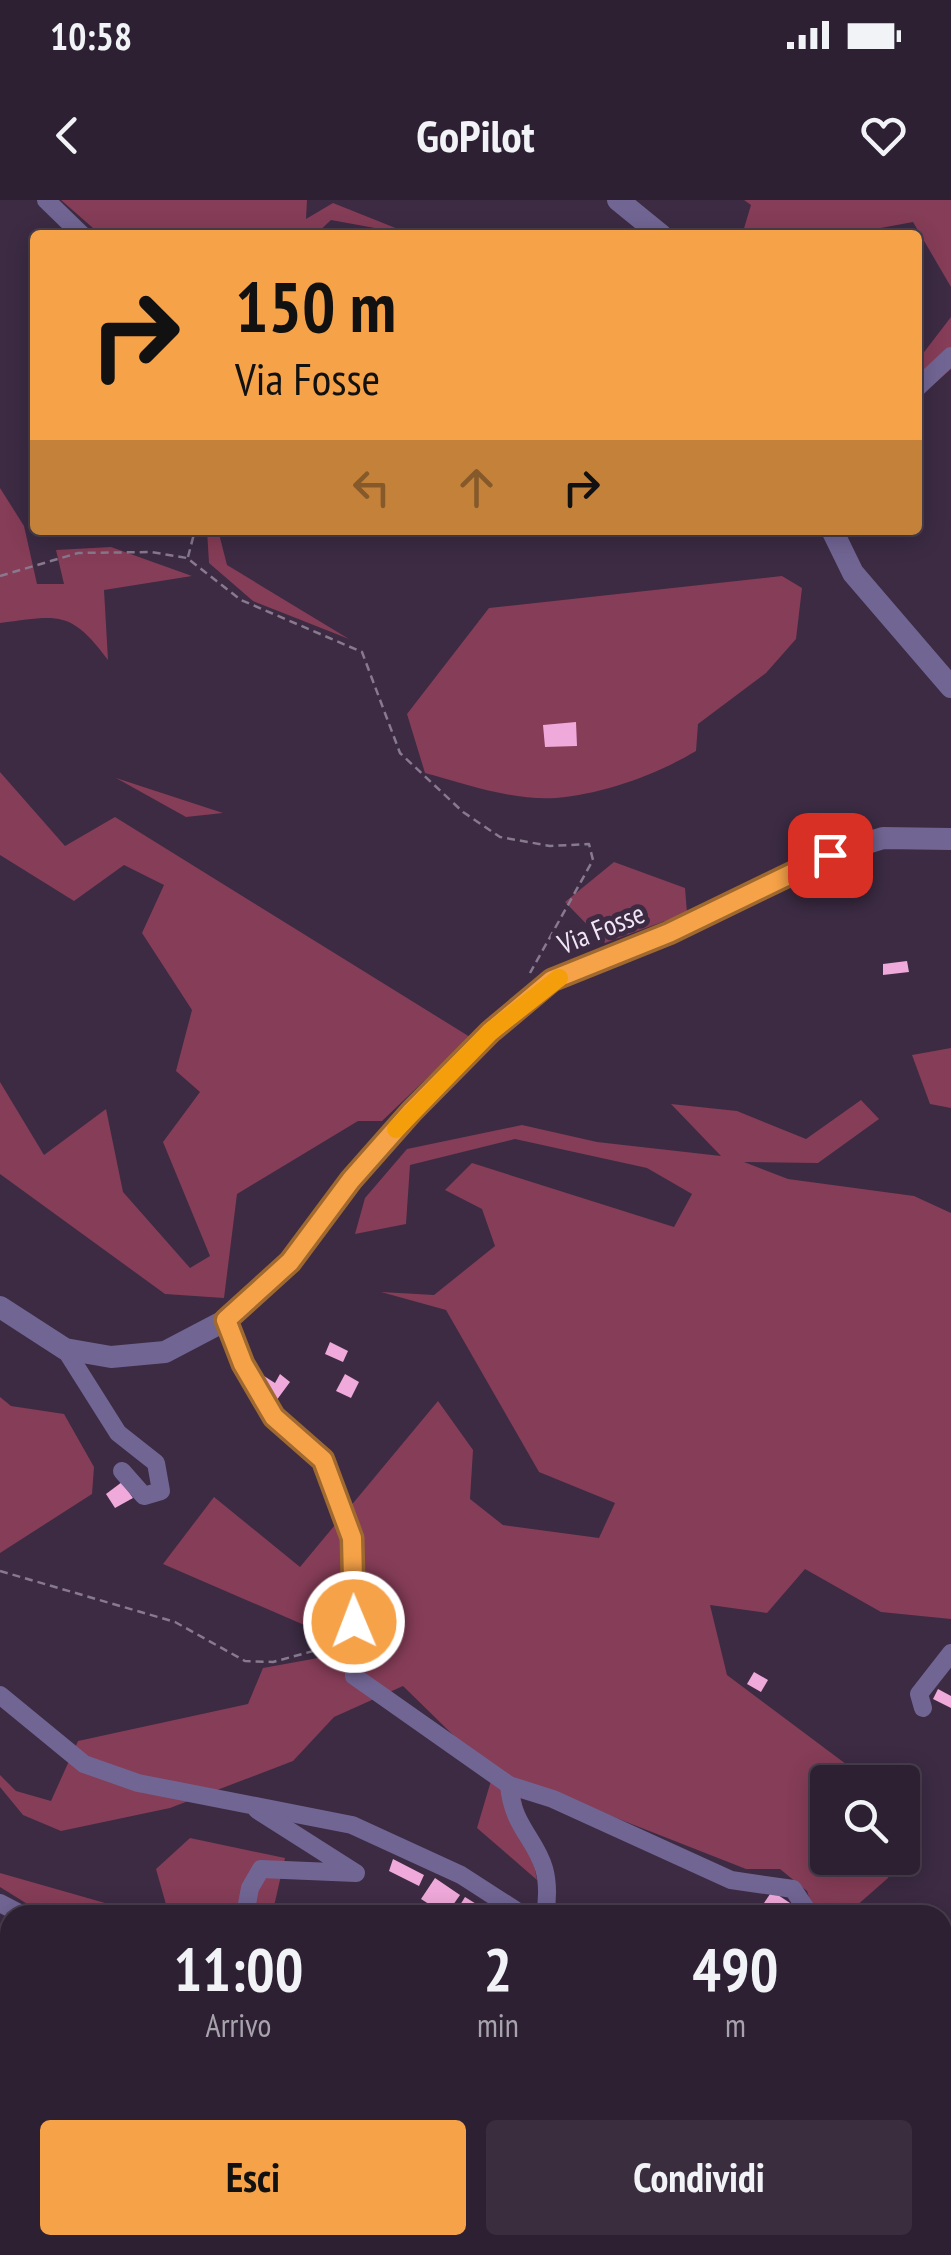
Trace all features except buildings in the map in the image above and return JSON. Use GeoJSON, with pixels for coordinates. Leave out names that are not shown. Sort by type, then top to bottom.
{"type":"FeatureCollection","features":[{"type":"Feature","properties":{"kind":"street"},"geometry":{"type":"LineString","coordinates":[[46,200],[77,230]]}},
{"type":"Feature","properties":{"kind":"street"},"geometry":{"type":"LineString","coordinates":[[618,200],[655,230]]}},
{"type":"Feature","properties":{"kind":"street"},"geometry":{"type":"LineString","coordinates":[[922,382],[951,356]]}},
{"type":"Feature","properties":{"kind":"street"},"geometry":{"type":"LineString","coordinates":[[834,535],[852,573],[951,687]]}},
{"type":"Feature","properties":{"kind":"street","name":"Via Fosse"},"geometry":{"type":"LineString","coordinates":[[0,1307],[65,1349],[111,1356],[165,1352],[226,1320],[290,1262],[351,1180],[412,1111],[490,1032],[552,980],[669,933],[830,855],[883,838],[951,839]]}},
{"type":"Feature","properties":{"kind":"street"},"geometry":{"type":"LineString","coordinates":[[226,1320],[243,1364],[274,1417],[323,1460],[352,1538],[354,1676],[509,1784],[553,1799],[730,1880],[792,1890],[803,1905]]}},
{"type":"Feature","properties":{"kind":"street"},"geometry":{"type":"LineString","coordinates":[[65,1349],[118,1433],[156,1463],[161,1491],[144,1496],[122,1471]]}},
{"type":"Feature","properties":{"kind":"street"},"geometry":{"type":"LineString","coordinates":[[922,1708],[919,1694],[924,1682],[951,1653]]}},
{"type":"Feature","properties":{"kind":"street"},"geometry":{"type":"LineString","coordinates":[[0,1695],[84,1764],[138,1783],[352,1825],[461,1876],[507,1905]]}},
{"type":"Feature","properties":{"kind":"street"},"geometry":{"type":"LineString","coordinates":[[509,1784],[511,1813],[539,1848],[550,1887],[547,1905]]}},
{"type":"Feature","properties":{"kind":"street"},"geometry":{"type":"LineString","coordinates":[[244,1802],[356,1874],[261,1869],[250,1888],[247,1905]]}},
{"type":"Feature","properties":{"kind":"path"},"geometry":{"type":"LineString","coordinates":[[188,558],[194,535]]}},
{"type":"Feature","properties":{"kind":"path"},"geometry":{"type":"LineString","coordinates":[[0,576],[78,553],[151,552],[188,558],[241,600],[362,652],[400,753],[463,812],[500,837],[550,846],[589,844],[593,860],[523,985]]}},
{"type":"Feature","properties":{"kind":"path"},"geometry":{"type":"LineString","coordinates":[[0,1571],[174,1622],[244,1660],[273,1662],[317,1650],[354,1666]]}},
{"type":"Feature","properties":{"kind":"shaded area"},"geometry":{"type":"Polygon","coordinates":[[[61,200],[307,200],[306,219],[333,203],[400,230],[331,220],[320,230],[95,230],[61,200]]]}},
{"type":"Feature","properties":{"kind":"shaded area"},"geometry":{"type":"Polygon","coordinates":[[[744,200],[951,200],[951,287],[922,237],[922,230],[913,222],[870,230],[744,230],[751,205],[744,200]]]}},
{"type":"Feature","properties":{"kind":"shaded area"},"geometry":{"type":"Polygon","coordinates":[[[951,317],[951,369],[922,394],[922,355],[951,317]]]}},
{"type":"Feature","properties":{"kind":"shaded area"},"geometry":{"type":"Polygon","coordinates":[[[0,488],[24,526],[37,584],[64,584],[56,550],[111,547],[192,576],[104,590],[108,660],[84,632],[62,620],[37,618],[0,623],[0,488]]]}},
{"type":"Feature","properties":{"kind":"shaded area"},"geometry":{"type":"Polygon","coordinates":[[[207,535],[219,535],[227,565],[349,639],[253,601],[209,563],[207,535]]]}},
{"type":"Feature","properties":{"kind":"shaded area"},"geometry":{"type":"Polygon","coordinates":[[[782,576],[802,588],[796,639],[766,673],[698,724],[696,751],[680,760],[610,788],[556,798],[506,794],[425,773],[407,714],[489,608],[782,576]]]}},
{"type":"Feature","properties":{"kind":"shaded area"},"geometry":{"type":"Polygon","coordinates":[[[0,772],[65,846],[115,817],[470,1037],[382,1121],[358,1121],[237,1194],[224,1298],[165,1294],[0,1174],[0,1082],[44,1155],[106,1109],[123,1192],[190,1268],[210,1256],[163,1142],[200,1092],[176,1071],[192,1010],[142,933],[164,885],[124,865],[74,901],[0,855],[0,772]]]}},
{"type":"Feature","properties":{"kind":"shaded area"},"geometry":{"type":"Polygon","coordinates":[[[116,778],[223,813],[186,817],[116,778]]]}},
{"type":"Feature","properties":{"kind":"shaded area"},"geometry":{"type":"Polygon","coordinates":[[[614,862],[685,888],[687,913],[605,943],[565,902],[614,862]]]}},
{"type":"Feature","properties":{"kind":"shaded area"},"geometry":{"type":"Polygon","coordinates":[[[951,1048],[951,1108],[930,1104],[912,1055],[951,1048]]]}},
{"type":"Feature","properties":{"kind":"shaded area"},"geometry":{"type":"Polygon","coordinates":[[[861,1100],[879,1119],[818,1163],[744,1162],[788,1179],[914,1196],[951,1213],[951,1619],[881,1612],[805,1569],[767,1613],[710,1605],[727,1675],[847,1765],[810,1765],[810,1875],[889,1875],[888,1878],[857,1905],[812,1905],[807,1891],[780,1869],[746,1869],[517,1779],[537,1880],[477,1828],[493,1774],[403,1686],[334,1717],[293,1761],[170,1808],[61,1831],[23,1815],[0,1787],[0,1775],[16,1791],[51,1801],[78,1741],[248,1704],[263,1668],[362,1650],[163,1564],[214,1497],[300,1567],[438,1401],[473,1450],[470,1499],[503,1525],[599,1538],[615,1503],[539,1472],[446,1310],[381,1292],[434,1295],[495,1246],[482,1209],[445,1190],[472,1163],[674,1227],[692,1194],[647,1168],[515,1139],[410,1165],[406,1224],[355,1234],[365,1198],[407,1149],[522,1125],[597,1142],[721,1156],[671,1104],[737,1111],[806,1139],[861,1100]]]}},
{"type":"Feature","properties":{"kind":"shaded area"},"geometry":{"type":"Polygon","coordinates":[[[0,1397],[11,1406],[64,1414],[94,1467],[92,1494],[0,1553],[0,1397]]]}},
{"type":"Feature","properties":{"kind":"shaded area"},"geometry":{"type":"Polygon","coordinates":[[[190,1838],[285,1858],[274,1905],[166,1905],[156,1869],[190,1838]]]}},
{"type":"Feature","properties":{"kind":"shaded area"},"geometry":{"type":"Polygon","coordinates":[[[0,1873],[112,1905],[29,1905],[0,1887],[0,1873]]]}},
{"type":"Feature","properties":{"kind":"slow traffic"},"geometry":{"type":"LineString","coordinates":[[396,1129],[490,1032],[559,978]]}},
{"type":"Feature","properties":{"kind":"route"},"geometry":{"type":"LineString","coordinates":[[354,1622],[352,1538],[323,1460],[274,1417],[243,1364],[226,1320],[290,1262],[351,1180],[412,1111],[490,1032],[552,980],[669,933],[830,855]]}}]}
